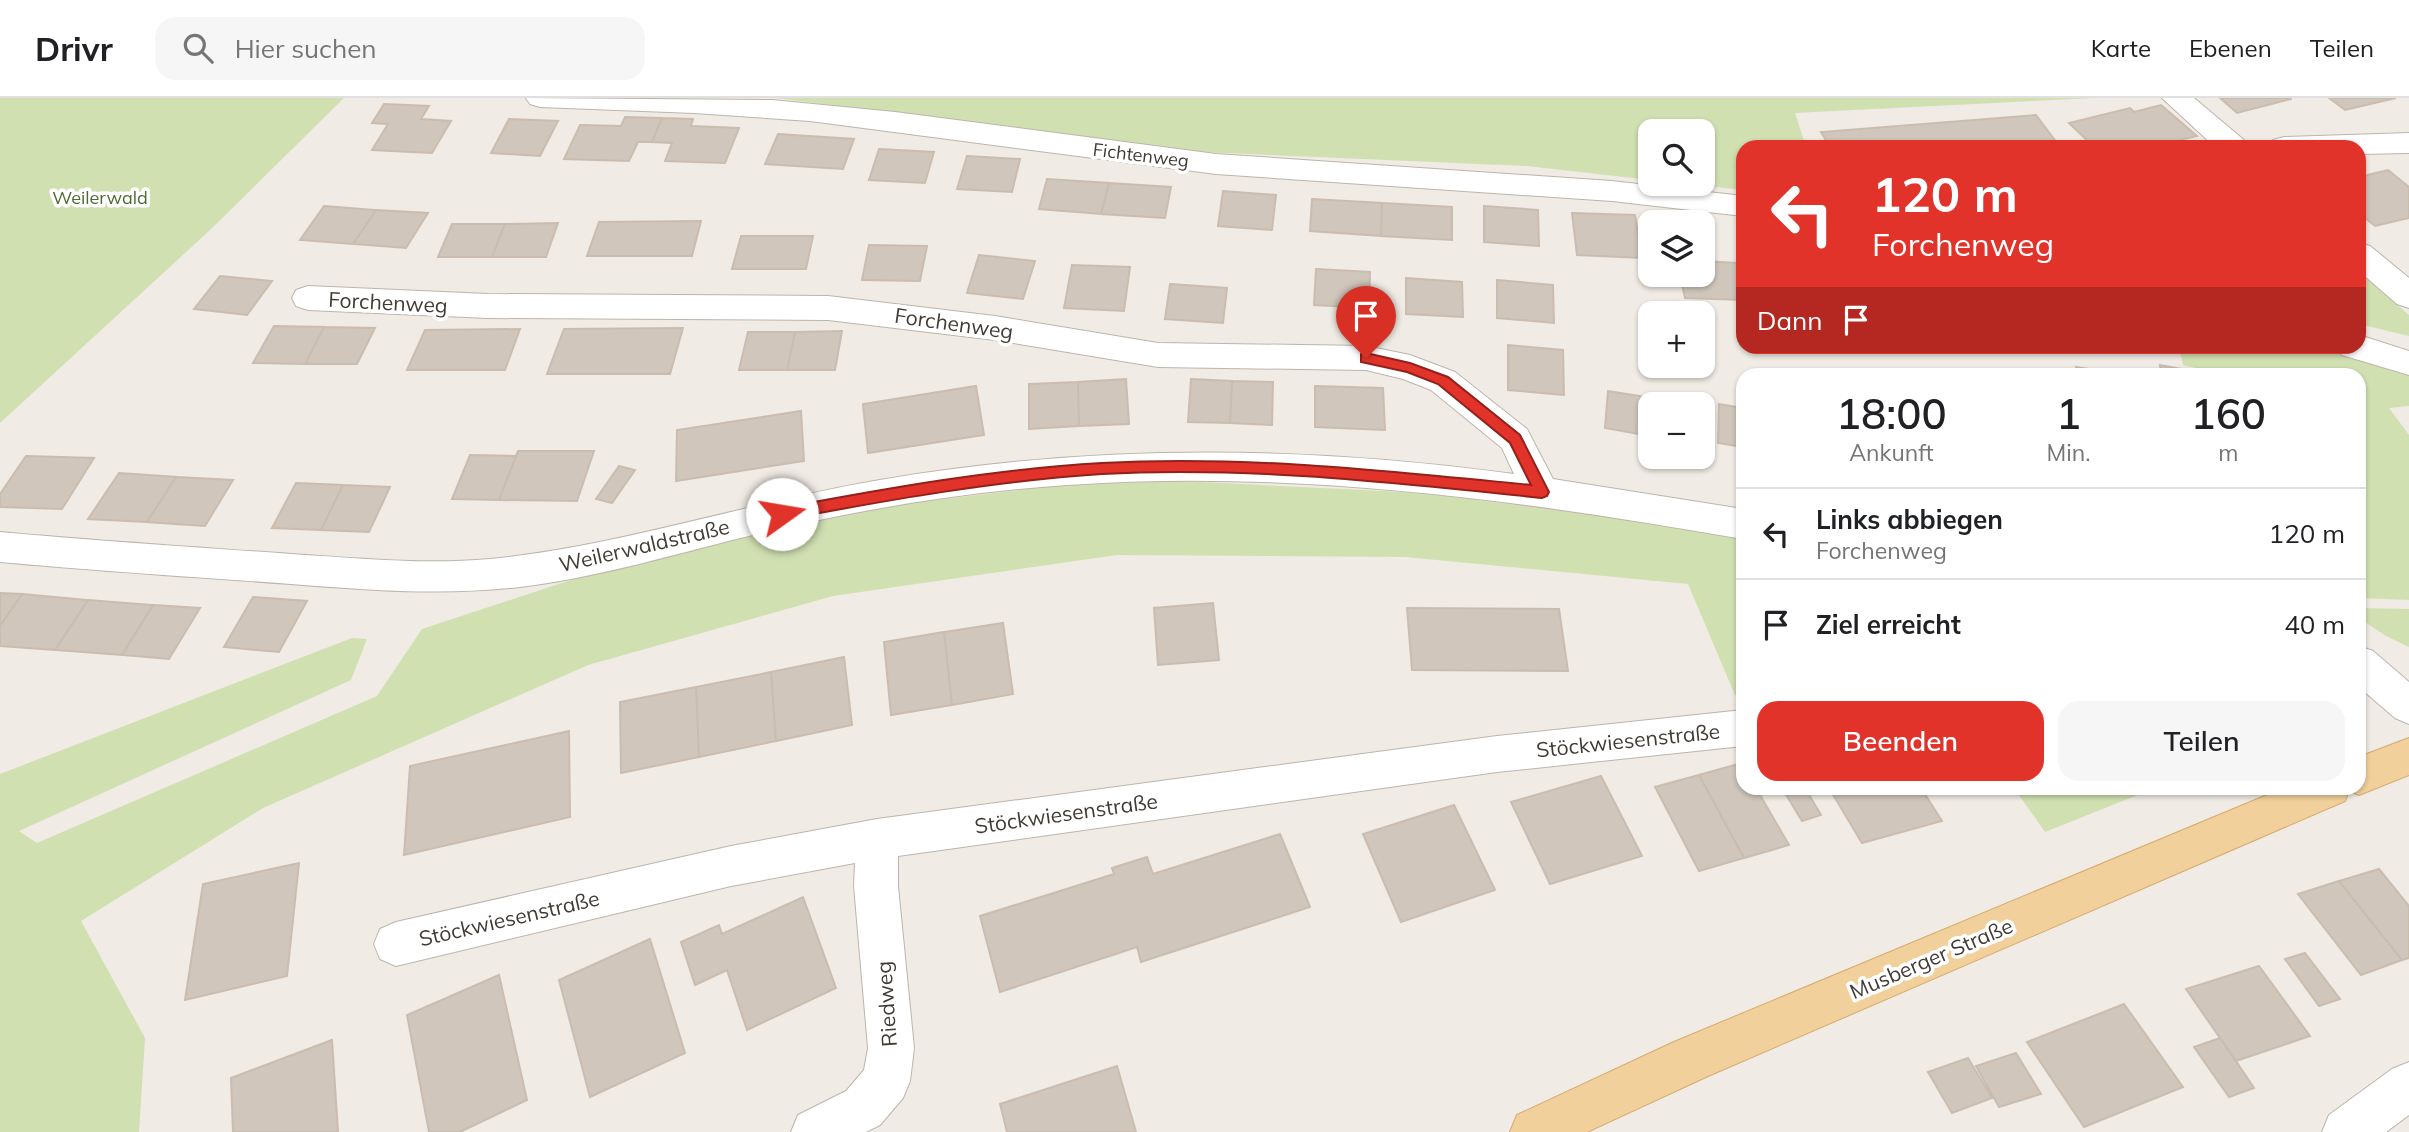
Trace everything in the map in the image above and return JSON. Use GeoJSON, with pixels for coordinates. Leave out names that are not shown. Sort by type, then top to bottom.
{"type":"FeatureCollection","features":[{"type":"Feature","properties":{"kind":"main road"},"geometry":{"type":"LineString","coordinates":[[2366,773],[2409,756]]}},
{"type":"Feature","properties":{"kind":"main road","name":"Musberger Straße"},"geometry":{"type":"LineString","coordinates":[[1534,1132],[1691,1059],[2313,795]]}},
{"type":"Feature","properties":{"kind":"street","name":"Fichtenweg"},"geometry":{"type":"LineString","coordinates":[[540,98],[775,109],[1208,163],[1598,189],[1736,205]]}},
{"type":"Feature","properties":{"kind":"street"},"geometry":{"type":"LineString","coordinates":[[2176,98],[2225,140]]}},
{"type":"Feature","properties":{"kind":"street"},"geometry":{"type":"LineString","coordinates":[[2366,144],[2409,143]]}},
{"type":"Feature","properties":{"kind":"street"},"geometry":{"type":"LineString","coordinates":[[2366,260],[2409,296]]}},
{"type":"Feature","properties":{"kind":"street","name":"Forchenweg"},"geometry":{"type":"LineString","coordinates":[[308,298],[488,306],[828,308],[995,328],[1158,355],[1366,358],[1410,368],[1443,381],[1515,439],[1542,492]]}},
{"type":"Feature","properties":{"kind":"street"},"geometry":{"type":"LineString","coordinates":[[2366,350],[2409,363]]}},
{"type":"Feature","properties":{"kind":"street","name":"Weilerwaldstraße"},"geometry":{"type":"LineString","coordinates":[[0,547],[284,569],[444,578],[542,568],[866,497],[932,486],[1101,469],[1248,467],[1399,476],[1542,492],[1736,523]]}},
{"type":"Feature","properties":{"kind":"street"},"geometry":{"type":"LineString","coordinates":[[2366,669],[2409,706]]}},
{"type":"Feature","properties":{"kind":"street","name":"Stöckwiesenstraße"},"geometry":{"type":"LineString","coordinates":[[396,944],[731,866],[877,839],[1497,754],[1736,729]]}},
{"type":"Feature","properties":{"kind":"street","name":"Riedweg"},"geometry":{"type":"LineString","coordinates":[[815,1132],[863,1108],[886,1081],[891,1048],[876,886],[877,839]]}},
{"type":"Feature","properties":{"kind":"street"},"geometry":{"type":"LineString","coordinates":[[2346,1132],[2409,1086]]}},
{"type":"Feature","properties":{"kind":"green space","name":"Weilerwald"},"geometry":{"type":"Polygon","coordinates":[[[0,98],[344,98],[209,231],[0,423],[0,98]]]}},
{"type":"Feature","properties":{"kind":"green space"},"geometry":{"type":"Polygon","coordinates":[[[776,98],[2094,98],[1795,113],[1804,140],[1736,140],[1736,189],[1715,187],[1715,119],[1638,119],[1638,179],[1527,166],[1201,152],[776,98]]]}},
{"type":"Feature","properties":{"kind":"green space"},"geometry":{"type":"Polygon","coordinates":[[[2366,278],[2409,315],[2409,336],[2366,326],[2366,278]]]}},
{"type":"Feature","properties":{"kind":"green space"},"geometry":{"type":"Polygon","coordinates":[[[2181,354],[2357,354],[2409,370],[2409,406],[2389,408],[2409,435],[2409,600],[2366,598],[2366,368],[2196,368],[2183,365],[2181,354]]]}},
{"type":"Feature","properties":{"kind":"green space"},"geometry":{"type":"Polygon","coordinates":[[[1120,478],[1425,493],[1736,534],[1736,695],[1688,584],[1405,557],[1117,555],[833,596],[588,665],[263,808],[81,921],[145,1038],[139,1132],[0,1132],[0,774],[352,638],[367,639],[351,680],[19,831],[37,843],[377,696],[422,629],[568,581],[834,512],[1120,478]]]}},
{"type":"Feature","properties":{"kind":"green space"},"geometry":{"type":"Polygon","coordinates":[[[2366,608],[2409,609],[2409,647],[2366,623],[2366,608]]]}},
{"type":"Feature","properties":{"kind":"green space"},"geometry":{"type":"Polygon","coordinates":[[[2019,795],[2138,795],[2045,832],[2019,795]]]}},
{"type":"Feature","properties":{"kind":"building"},"geometry":{"type":"Polygon","coordinates":[[[2220,98],[2291,98],[2291,99],[2237,113],[2220,98]]]}},
{"type":"Feature","properties":{"kind":"building"},"geometry":{"type":"Polygon","coordinates":[[[2329,98],[2396,98],[2345,110],[2329,98]]]}},
{"type":"Feature","properties":{"kind":"building"},"geometry":{"type":"Polygon","coordinates":[[[384,104],[429,106],[421,119],[451,121],[432,153],[372,150],[388,124],[372,123],[384,104]]]}},
{"type":"Feature","properties":{"kind":"building"},"geometry":{"type":"Polygon","coordinates":[[[2161,105],[2197,136],[2180,140],[2087,140],[2069,123],[2130,108],[2134,112],[2161,105]]]}},
{"type":"Feature","properties":{"kind":"building"},"geometry":{"type":"Polygon","coordinates":[[[2036,115],[2055,140],[1826,140],[1821,132],[2036,115]]]}},
{"type":"Feature","properties":{"kind":"building"},"geometry":{"type":"Polygon","coordinates":[[[625,117],[662,118],[652,142],[638,142],[629,161],[564,159],[580,125],[621,126],[625,117]]]}},
{"type":"Feature","properties":{"kind":"building"},"geometry":{"type":"Polygon","coordinates":[[[662,118],[693,119],[691,126],[739,128],[725,163],[665,161],[672,143],[652,142],[662,118]]]}},
{"type":"Feature","properties":{"kind":"building"},"geometry":{"type":"Polygon","coordinates":[[[509,119],[558,121],[540,156],[491,153],[509,119]]]}},
{"type":"Feature","properties":{"kind":"building"},"geometry":{"type":"Polygon","coordinates":[[[778,134],[854,139],[843,169],[765,164],[778,134]]]}},
{"type":"Feature","properties":{"kind":"building"},"geometry":{"type":"Polygon","coordinates":[[[879,149],[934,152],[925,183],[869,180],[879,149]]]}},
{"type":"Feature","properties":{"kind":"building"},"geometry":{"type":"Polygon","coordinates":[[[967,156],[1020,159],[1012,192],[957,189],[967,156]]]}},
{"type":"Feature","properties":{"kind":"building"},"geometry":{"type":"Polygon","coordinates":[[[2388,170],[2409,187],[2409,218],[2375,226],[2366,219],[2366,175],[2388,170]]]}},
{"type":"Feature","properties":{"kind":"building"},"geometry":{"type":"Polygon","coordinates":[[[1047,179],[1109,183],[1101,214],[1039,209],[1047,179]]]}},
{"type":"Feature","properties":{"kind":"building"},"geometry":{"type":"Polygon","coordinates":[[[1109,183],[1171,187],[1165,218],[1101,214],[1109,183]]]}},
{"type":"Feature","properties":{"kind":"building"},"geometry":{"type":"Polygon","coordinates":[[[1223,191],[1276,195],[1272,230],[1218,226],[1223,191]]]}},
{"type":"Feature","properties":{"kind":"building"},"geometry":{"type":"Polygon","coordinates":[[[1312,199],[1382,203],[1381,236],[1310,231],[1312,199]]]}},
{"type":"Feature","properties":{"kind":"building"},"geometry":{"type":"Polygon","coordinates":[[[1382,203],[1452,207],[1452,240],[1381,236],[1382,203]]]}},
{"type":"Feature","properties":{"kind":"building"},"geometry":{"type":"Polygon","coordinates":[[[324,206],[376,210],[353,244],[300,240],[324,206]]]}},
{"type":"Feature","properties":{"kind":"building"},"geometry":{"type":"Polygon","coordinates":[[[1484,206],[1538,210],[1539,246],[1484,242],[1484,206]]]}},
{"type":"Feature","properties":{"kind":"building"},"geometry":{"type":"Polygon","coordinates":[[[376,210],[428,213],[406,248],[353,244],[376,210]]]}},
{"type":"Feature","properties":{"kind":"building"},"geometry":{"type":"Polygon","coordinates":[[[1572,213],[1635,215],[1638,258],[1577,255],[1572,213]]]}},
{"type":"Feature","properties":{"kind":"building"},"geometry":{"type":"Polygon","coordinates":[[[701,221],[692,256],[587,256],[599,222],[701,221]]]}},
{"type":"Feature","properties":{"kind":"building"},"geometry":{"type":"Polygon","coordinates":[[[558,223],[546,257],[492,257],[505,224],[558,223]]]}},
{"type":"Feature","properties":{"kind":"building"},"geometry":{"type":"Polygon","coordinates":[[[452,224],[505,224],[492,257],[438,257],[452,224]]]}},
{"type":"Feature","properties":{"kind":"building"},"geometry":{"type":"Polygon","coordinates":[[[741,236],[813,236],[806,269],[732,269],[741,236]]]}},
{"type":"Feature","properties":{"kind":"building"},"geometry":{"type":"Polygon","coordinates":[[[869,245],[927,246],[920,281],[862,280],[869,245]]]}},
{"type":"Feature","properties":{"kind":"building"},"geometry":{"type":"Polygon","coordinates":[[[979,255],[1035,261],[1023,299],[967,293],[979,255]]]}},
{"type":"Feature","properties":{"kind":"building"},"geometry":{"type":"Polygon","coordinates":[[[1715,262],[1736,263],[1736,300],[1685,298],[1683,287],[1715,287],[1715,262]]]}},
{"type":"Feature","properties":{"kind":"building"},"geometry":{"type":"Polygon","coordinates":[[[1072,265],[1130,267],[1124,311],[1064,308],[1072,265]]]}},
{"type":"Feature","properties":{"kind":"building"},"geometry":{"type":"Polygon","coordinates":[[[1316,269],[1370,272],[1369,308],[1314,305],[1316,269]]]}},
{"type":"Feature","properties":{"kind":"building"},"geometry":{"type":"Polygon","coordinates":[[[220,276],[272,281],[247,315],[194,309],[220,276]]]}},
{"type":"Feature","properties":{"kind":"building"},"geometry":{"type":"Polygon","coordinates":[[[1406,278],[1462,282],[1463,317],[1406,314],[1406,278]]]}},
{"type":"Feature","properties":{"kind":"building"},"geometry":{"type":"Polygon","coordinates":[[[1497,280],[1553,285],[1554,323],[1497,318],[1497,280]]]}},
{"type":"Feature","properties":{"kind":"building"},"geometry":{"type":"Polygon","coordinates":[[[1170,284],[1227,288],[1223,323],[1165,319],[1170,284]]]}},
{"type":"Feature","properties":{"kind":"building"},"geometry":{"type":"Polygon","coordinates":[[[274,326],[324,327],[305,364],[253,363],[274,326]]]}},
{"type":"Feature","properties":{"kind":"building"},"geometry":{"type":"Polygon","coordinates":[[[324,327],[375,328],[357,364],[305,364],[324,327]]]}},
{"type":"Feature","properties":{"kind":"building"},"geometry":{"type":"Polygon","coordinates":[[[683,328],[670,374],[547,374],[564,329],[683,328]]]}},
{"type":"Feature","properties":{"kind":"building"},"geometry":{"type":"Polygon","coordinates":[[[520,329],[505,370],[407,370],[425,330],[520,329]]]}},
{"type":"Feature","properties":{"kind":"building"},"geometry":{"type":"Polygon","coordinates":[[[842,331],[835,370],[787,370],[795,332],[842,331]]]}},
{"type":"Feature","properties":{"kind":"building"},"geometry":{"type":"Polygon","coordinates":[[[748,332],[795,332],[787,370],[739,370],[748,332]]]}},
{"type":"Feature","properties":{"kind":"building"},"geometry":{"type":"Polygon","coordinates":[[[1508,345],[1563,350],[1564,395],[1508,390],[1508,345]]]}},
{"type":"Feature","properties":{"kind":"building"},"geometry":{"type":"Polygon","coordinates":[[[1126,379],[1129,424],[1079,426],[1078,382],[1126,379]]]}},
{"type":"Feature","properties":{"kind":"building"},"geometry":{"type":"Polygon","coordinates":[[[1191,379],[1232,381],[1230,423],[1188,422],[1191,379]]]}},
{"type":"Feature","properties":{"kind":"building"},"geometry":{"type":"Polygon","coordinates":[[[1232,381],[1273,382],[1272,425],[1230,423],[1232,381]]]}},
{"type":"Feature","properties":{"kind":"building"},"geometry":{"type":"Polygon","coordinates":[[[1078,382],[1079,426],[1029,429],[1029,384],[1078,382]]]}},
{"type":"Feature","properties":{"kind":"building"},"geometry":{"type":"Polygon","coordinates":[[[976,386],[984,435],[868,453],[863,404],[976,386]]]}},
{"type":"Feature","properties":{"kind":"building"},"geometry":{"type":"Polygon","coordinates":[[[1315,386],[1383,388],[1385,430],[1315,427],[1315,386]]]}},
{"type":"Feature","properties":{"kind":"building"},"geometry":{"type":"Polygon","coordinates":[[[1608,391],[1638,396],[1638,434],[1605,428],[1608,391]]]}},
{"type":"Feature","properties":{"kind":"building"},"geometry":{"type":"Polygon","coordinates":[[[1719,404],[1736,407],[1736,446],[1718,443],[1719,404]]]}},
{"type":"Feature","properties":{"kind":"building"},"geometry":{"type":"Polygon","coordinates":[[[801,411],[804,461],[676,481],[677,430],[801,411]]]}},
{"type":"Feature","properties":{"kind":"building"},"geometry":{"type":"Polygon","coordinates":[[[518,451],[594,451],[577,501],[499,500],[518,451]]]}},
{"type":"Feature","properties":{"kind":"building"},"geometry":{"type":"Polygon","coordinates":[[[470,455],[516,456],[499,500],[452,499],[470,455]]]}},
{"type":"Feature","properties":{"kind":"building"},"geometry":{"type":"Polygon","coordinates":[[[26,456],[94,458],[62,509],[0,507],[0,494],[26,456]]]}},
{"type":"Feature","properties":{"kind":"building"},"geometry":{"type":"Polygon","coordinates":[[[619,466],[635,470],[612,503],[596,499],[619,466]]]}},
{"type":"Feature","properties":{"kind":"building"},"geometry":{"type":"Polygon","coordinates":[[[119,473],[176,477],[147,522],[88,519],[119,473]]]}},
{"type":"Feature","properties":{"kind":"building"},"geometry":{"type":"Polygon","coordinates":[[[176,477],[233,480],[205,526],[147,522],[176,477]]]}},
{"type":"Feature","properties":{"kind":"building"},"geometry":{"type":"Polygon","coordinates":[[[296,483],[343,485],[321,530],[272,528],[296,483]]]}},
{"type":"Feature","properties":{"kind":"building"},"geometry":{"type":"Polygon","coordinates":[[[343,485],[390,487],[369,532],[321,530],[343,485]]]}},
{"type":"Feature","properties":{"kind":"building"},"geometry":{"type":"Polygon","coordinates":[[[0,593],[22,594],[0,626],[0,593]]]}},
{"type":"Feature","properties":{"kind":"building"},"geometry":{"type":"Polygon","coordinates":[[[22,594],[88,600],[55,650],[0,646],[0,626],[22,594]]]}},
{"type":"Feature","properties":{"kind":"building"},"geometry":{"type":"Polygon","coordinates":[[[253,597],[307,601],[279,652],[224,647],[253,597]]]}},
{"type":"Feature","properties":{"kind":"building"},"geometry":{"type":"Polygon","coordinates":[[[88,600],[153,605],[122,655],[55,650],[88,600]]]}},
{"type":"Feature","properties":{"kind":"building"},"geometry":{"type":"Polygon","coordinates":[[[1213,603],[1219,660],[1158,665],[1154,608],[1213,603]]]}},
{"type":"Feature","properties":{"kind":"building"},"geometry":{"type":"Polygon","coordinates":[[[153,605],[200,608],[169,659],[122,655],[153,605]]]}},
{"type":"Feature","properties":{"kind":"building"},"geometry":{"type":"Polygon","coordinates":[[[1407,608],[1559,609],[1568,671],[1412,670],[1407,608]]]}},
{"type":"Feature","properties":{"kind":"building"},"geometry":{"type":"Polygon","coordinates":[[[1003,623],[1013,694],[952,705],[944,632],[1003,623]]]}},
{"type":"Feature","properties":{"kind":"building"},"geometry":{"type":"Polygon","coordinates":[[[944,632],[952,705],[891,715],[884,642],[944,632]]]}},
{"type":"Feature","properties":{"kind":"building"},"geometry":{"type":"Polygon","coordinates":[[[844,657],[852,725],[776,741],[771,672],[844,657]]]}},
{"type":"Feature","properties":{"kind":"building"},"geometry":{"type":"Polygon","coordinates":[[[771,672],[776,741],[699,757],[696,687],[771,672]]]}},
{"type":"Feature","properties":{"kind":"building"},"geometry":{"type":"Polygon","coordinates":[[[696,687],[699,757],[621,773],[620,702],[696,687]]]}},
{"type":"Feature","properties":{"kind":"building"},"geometry":{"type":"Polygon","coordinates":[[[569,731],[570,817],[404,855],[410,766],[569,731]]]}},
{"type":"Feature","properties":{"kind":"building"},"geometry":{"type":"Polygon","coordinates":[[[1736,765],[1736,795],[1760,795],[1789,845],[1744,858],[1699,775],[1736,765]]]}},
{"type":"Feature","properties":{"kind":"building"},"geometry":{"type":"Polygon","coordinates":[[[1699,775],[1744,858],[1699,871],[1655,787],[1699,775]]]}},
{"type":"Feature","properties":{"kind":"building"},"geometry":{"type":"Polygon","coordinates":[[[1601,776],[1642,856],[1550,884],[1511,802],[1601,776]]]}},
{"type":"Feature","properties":{"kind":"building"},"geometry":{"type":"Polygon","coordinates":[[[1786,795],[1809,795],[1821,815],[1802,821],[1786,795]]]}},
{"type":"Feature","properties":{"kind":"building"},"geometry":{"type":"Polygon","coordinates":[[[1833,795],[1925,795],[1942,821],[1862,843],[1833,795]]]}},
{"type":"Feature","properties":{"kind":"building"},"geometry":{"type":"Polygon","coordinates":[[[1454,805],[1495,890],[1401,922],[1363,834],[1454,805]]]}},
{"type":"Feature","properties":{"kind":"building"},"geometry":{"type":"Polygon","coordinates":[[[1280,834],[1310,907],[1141,962],[1137,947],[1000,992],[980,916],[1114,874],[1112,868],[1147,857],[1153,874],[1280,834]]]}},
{"type":"Feature","properties":{"kind":"building"},"geometry":{"type":"Polygon","coordinates":[[[299,863],[287,976],[185,1000],[203,884],[299,863]]]}},
{"type":"Feature","properties":{"kind":"building"},"geometry":{"type":"Polygon","coordinates":[[[2379,869],[2409,906],[2409,958],[2402,960],[2339,881],[2379,869]]]}},
{"type":"Feature","properties":{"kind":"building"},"geometry":{"type":"Polygon","coordinates":[[[2339,881],[2402,960],[2361,975],[2298,894],[2339,881]]]}},
{"type":"Feature","properties":{"kind":"building"},"geometry":{"type":"Polygon","coordinates":[[[803,897],[836,988],[747,1030],[727,970],[695,985],[681,942],[719,925],[722,934],[803,897]]]}},
{"type":"Feature","properties":{"kind":"building"},"geometry":{"type":"Polygon","coordinates":[[[650,939],[685,1053],[590,1097],[559,980],[650,939]]]}},
{"type":"Feature","properties":{"kind":"building"},"geometry":{"type":"Polygon","coordinates":[[[2305,953],[2340,999],[2319,1006],[2285,959],[2305,953]]]}},
{"type":"Feature","properties":{"kind":"building"},"geometry":{"type":"Polygon","coordinates":[[[2259,966],[2310,1036],[2236,1061],[2186,989],[2259,966]]]}},
{"type":"Feature","properties":{"kind":"building"},"geometry":{"type":"Polygon","coordinates":[[[499,975],[527,1100],[460,1132],[429,1132],[407,1015],[499,975]]]}},
{"type":"Feature","properties":{"kind":"building"},"geometry":{"type":"Polygon","coordinates":[[[2124,1004],[2183,1087],[2084,1127],[2027,1042],[2124,1004]]]}},
{"type":"Feature","properties":{"kind":"building"},"geometry":{"type":"Polygon","coordinates":[[[2220,1038],[2254,1088],[2229,1097],[2194,1047],[2220,1038]]]}},
{"type":"Feature","properties":{"kind":"building"},"geometry":{"type":"Polygon","coordinates":[[[332,1040],[338,1132],[233,1132],[231,1078],[332,1040]]]}},
{"type":"Feature","properties":{"kind":"building"},"geometry":{"type":"Polygon","coordinates":[[[2016,1053],[2041,1094],[1999,1107],[1976,1066],[2016,1053]]]}},
{"type":"Feature","properties":{"kind":"building"},"geometry":{"type":"Polygon","coordinates":[[[1968,1058],[1992,1098],[1952,1113],[1928,1072],[1968,1058]]]}},
{"type":"Feature","properties":{"kind":"building"},"geometry":{"type":"Polygon","coordinates":[[[1117,1066],[1136,1132],[1007,1132],[1000,1104],[1117,1066]]]}},
{"type":"Feature","properties":{"kind":"route"},"geometry":{"type":"LineString","coordinates":[[782,514],[932,486],[1028,475],[1155,467],[1248,467],[1353,473],[1542,492],[1515,439],[1443,381],[1410,368],[1366,358]]}}]}
